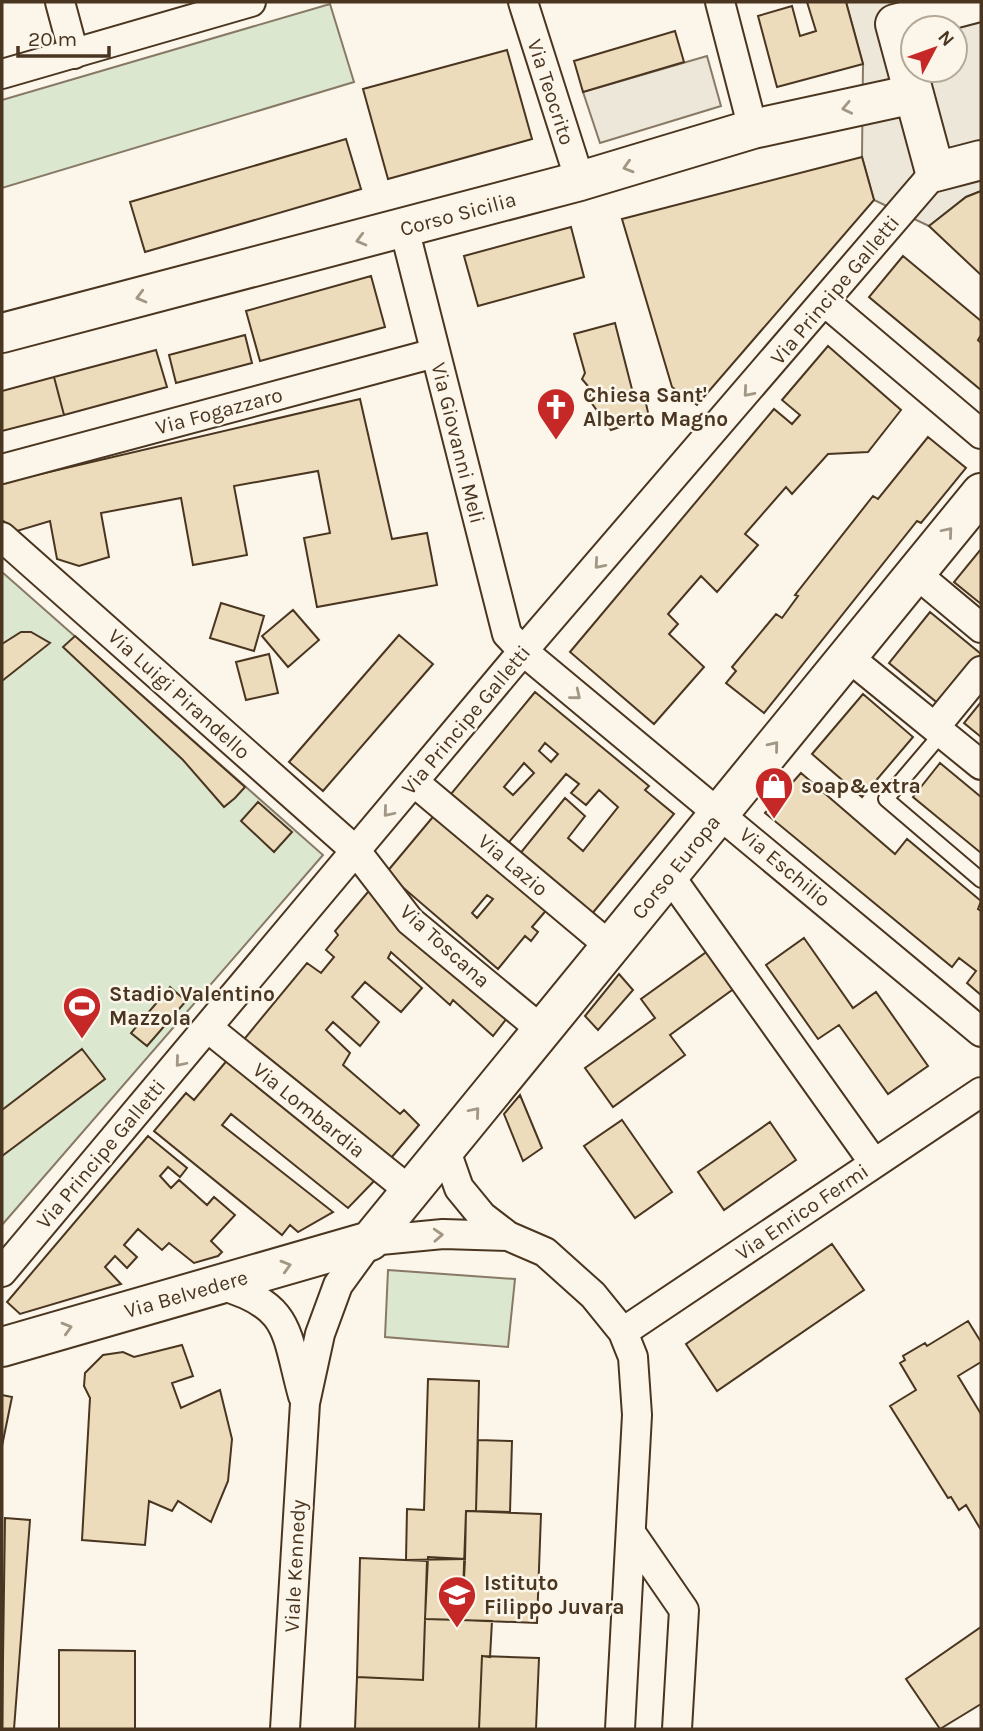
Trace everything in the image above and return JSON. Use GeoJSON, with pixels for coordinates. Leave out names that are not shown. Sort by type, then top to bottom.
{"type":"FeatureCollection","features":[{"type":"Feature","properties":{"kind":"street"},"geometry":{"type":"LineString","coordinates":[[60,2],[74,54]]}},
{"type":"Feature","properties":{"kind":"street"},"geometry":{"type":"LineString","coordinates":[[2,74],[251,2]]}},
{"type":"Feature","properties":{"kind":"street","name":"Via Teocrito"},"geometry":{"type":"LineString","coordinates":[[523,2],[580,181]]}},
{"type":"Feature","properties":{"kind":"street"},"geometry":{"type":"LineString","coordinates":[[720,2],[753,129]]}},
{"type":"Feature","properties":{"kind":"street"},"geometry":{"type":"LineString","coordinates":[[979,2],[895,24],[935,172],[981,160]]}},
{"type":"Feature","properties":{"kind":"street","name":"Corso Sicilia"},"geometry":{"type":"LineString","coordinates":[[2,333],[580,181],[753,129],[914,94]]}},
{"type":"Feature","properties":{"kind":"street","name":"Via Principe Galletti"},"geometry":{"type":"LineString","coordinates":[[2,1272],[523,651],[935,172]]}},
{"type":"Feature","properties":{"kind":"street","name":"Via Giovanni Meli"},"geometry":{"type":"LineString","coordinates":[[404,228],[507,635],[523,651]]}},
{"type":"Feature","properties":{"kind":"street"},"geometry":{"type":"LineString","coordinates":[[825,302],[981,434]]}},
{"type":"Feature","properties":{"kind":"street","name":"Via Fogazzaro"},"geometry":{"type":"LineString","coordinates":[[2,469],[435,353]]}},
{"type":"Feature","properties":{"kind":"street","name":"Corso Europa"},"geometry":{"type":"LineString","coordinates":[[370,1241],[981,493]]}},
{"type":"Feature","properties":{"kind":"street","name":"Via Luigi Pirandello"},"geometry":{"type":"LineString","coordinates":[[2,537],[356,851]]}},
{"type":"Feature","properties":{"kind":"street"},"geometry":{"type":"LineString","coordinates":[[914,572],[981,628]]}},
{"type":"Feature","properties":{"kind":"street","name":"Via Eschilio"},"geometry":{"type":"LineString","coordinates":[[523,651],[981,1032]]}},
{"type":"Feature","properties":{"kind":"street"},"geometry":{"type":"LineString","coordinates":[[846,656],[981,765]]}},
{"type":"Feature","properties":{"kind":"street"},"geometry":{"type":"LineString","coordinates":[[939,730],[981,671]]}},
{"type":"Feature","properties":{"kind":"street","name":"Via Lazio"},"geometry":{"type":"LineString","coordinates":[[414,782],[611,947]]}},
{"type":"Feature","properties":{"kind":"street","name":"Via Toscana"},"geometry":{"type":"LineString","coordinates":[[356,851],[410,921],[543,1031]]}},
{"type":"Feature","properties":{"kind":"street"},"geometry":{"type":"LineString","coordinates":[[669,875],[874,1163]]}},
{"type":"Feature","properties":{"kind":"street","name":"Via Lombardia"},"geometry":{"type":"LineString","coordinates":[[208,1028],[410,1192]]}},
{"type":"Feature","properties":{"kind":"street","name":"Via Enrico Fermi"},"geometry":{"type":"LineString","coordinates":[[623,1332],[981,1092]]}},
{"type":"Feature","properties":{"kind":"street"},"geometry":{"type":"LineString","coordinates":[[445,1148],[459,1188],[482,1216],[508,1236],[545,1252],[593,1295],[623,1332],[633,1357],[638,1415],[620,1729]]}},
{"type":"Feature","properties":{"kind":"street"},"geometry":{"type":"LineString","coordinates":[[305,1402],[320,1334],[338,1285],[370,1241],[443,1234],[508,1236]]}},
{"type":"Feature","properties":{"kind":"street","name":"Via Belvedere"},"geometry":{"type":"LineString","coordinates":[[2,1347],[370,1241]]}},
{"type":"Feature","properties":{"kind":"street"},"geometry":{"type":"LineString","coordinates":[[220,1285],[252,1294],[272,1308],[285,1328],[305,1402]]}},
{"type":"Feature","properties":{"kind":"street","name":"Viale Kennedy"},"geometry":{"type":"LineString","coordinates":[[285,1729],[305,1402]]}},
{"type":"Feature","properties":{"kind":"street"},"geometry":{"type":"LineString","coordinates":[[631,1533],[684,1610],[677,1729]]}},
{"type":"Feature","properties":{"kind":"lane"},"geometry":{"type":"LineString","coordinates":[[939,730],[886,799],[981,880]]}},
{"type":"Feature","properties":{"kind":"green space"},"geometry":{"type":"Polygon","coordinates":[[[330,4],[354,82],[2,188],[2,100],[330,4]]]}},
{"type":"Feature","properties":{"kind":"green space","name":"Stadio Valentino Mazzola"},"geometry":{"type":"Polygon","coordinates":[[[2,572],[323,855],[2,1225],[2,572]]]}},
{"type":"Feature","properties":{"kind":"green space"},"geometry":{"type":"Polygon","coordinates":[[[388,1270],[515,1279],[508,1347],[385,1337],[388,1270]]]}},
{"type":"Feature","properties":{"kind":"shaded area"},"geometry":{"type":"Polygon","coordinates":[[[846,2],[981,2],[981,191],[966,197],[929,226],[874,200],[862,157],[863,64],[846,2]]]}},
{"type":"Feature","properties":{"kind":"shaded area"},"geometry":{"type":"Polygon","coordinates":[[[707,56],[721,106],[600,143],[583,92],[707,56]]]}},
{"type":"Feature","properties":{"kind":"building"},"geometry":{"type":"Polygon","coordinates":[[[807,2],[846,2],[863,64],[777,87],[758,16],[792,6],[800,36],[816,31],[807,2]]]}},
{"type":"Feature","properties":{"kind":"building"},"geometry":{"type":"Polygon","coordinates":[[[675,31],[684,62],[583,92],[574,61],[675,31]]]}},
{"type":"Feature","properties":{"kind":"building"},"geometry":{"type":"Polygon","coordinates":[[[507,50],[532,139],[388,179],[363,89],[507,50]]]}},
{"type":"Feature","properties":{"kind":"building"},"geometry":{"type":"Polygon","coordinates":[[[346,139],[361,189],[145,252],[130,202],[346,139]]]}},
{"type":"Feature","properties":{"kind":"building"},"geometry":{"type":"Polygon","coordinates":[[[862,157],[874,200],[697,405],[672,387],[622,219],[862,157]]]}},
{"type":"Feature","properties":{"kind":"building"},"geometry":{"type":"Polygon","coordinates":[[[981,191],[981,275],[929,226],[966,197],[981,191]]]}},
{"type":"Feature","properties":{"kind":"building"},"geometry":{"type":"Polygon","coordinates":[[[571,227],[584,277],[478,306],[464,256],[571,227]]]}},
{"type":"Feature","properties":{"kind":"building"},"geometry":{"type":"Polygon","coordinates":[[[903,256],[981,321],[981,335],[978,340],[981,343],[981,390],[869,297],[903,256]]]}},
{"type":"Feature","properties":{"kind":"building"},"geometry":{"type":"Polygon","coordinates":[[[371,276],[385,327],[260,361],[246,311],[371,276]]]}},
{"type":"Feature","properties":{"kind":"building"},"geometry":{"type":"Polygon","coordinates":[[[615,323],[635,401],[645,399],[649,417],[611,430],[588,398],[593,392],[582,379],[585,373],[574,334],[615,323]]]}},
{"type":"Feature","properties":{"kind":"building"},"geometry":{"type":"Polygon","coordinates":[[[245,335],[252,363],[176,383],[169,355],[245,335]]]}},
{"type":"Feature","properties":{"kind":"building"},"geometry":{"type":"Polygon","coordinates":[[[828,346],[901,410],[868,452],[828,454],[792,494],[786,487],[745,534],[758,545],[717,592],[701,576],[668,614],[678,624],[669,634],[704,667],[654,724],[570,652],[774,409],[792,424],[800,415],[782,400],[828,346]]]}},
{"type":"Feature","properties":{"kind":"building"},"geometry":{"type":"Polygon","coordinates":[[[156,350],[167,387],[64,415],[54,377],[156,350]]]}},
{"type":"Feature","properties":{"kind":"building"},"geometry":{"type":"Polygon","coordinates":[[[54,377],[64,415],[2,431],[2,391],[54,377]]]}},
{"type":"Feature","properties":{"kind":"building"},"geometry":{"type":"Polygon","coordinates":[[[360,399],[392,539],[427,533],[437,585],[317,607],[304,538],[330,533],[318,471],[234,486],[247,555],[193,565],[181,498],[101,513],[109,557],[79,566],[57,559],[50,521],[17,531],[2,520],[2,483],[360,399]]]}},
{"type":"Feature","properties":{"kind":"building"},"geometry":{"type":"Polygon","coordinates":[[[928,437],[966,468],[921,523],[917,521],[764,713],[726,683],[736,671],[732,667],[776,614],[782,618],[798,596],[795,595],[873,496],[878,499],[928,437]]]}},
{"type":"Feature","properties":{"kind":"building"},"geometry":{"type":"Polygon","coordinates":[[[981,549],[981,604],[954,582],[981,549]]]}},
{"type":"Feature","properties":{"kind":"building"},"geometry":{"type":"Polygon","coordinates":[[[221,603],[264,616],[254,651],[210,638],[221,603]]]}},
{"type":"Feature","properties":{"kind":"building"},"geometry":{"type":"Polygon","coordinates":[[[293,610],[319,640],[288,667],[262,636],[293,610]]]}},
{"type":"Feature","properties":{"kind":"building"},"geometry":{"type":"Polygon","coordinates":[[[930,612],[981,654],[940,705],[889,663],[930,612]]]}},
{"type":"Feature","properties":{"kind":"building"},"geometry":{"type":"Polygon","coordinates":[[[21,632],[31,632],[50,643],[2,681],[2,644],[21,632]]]}},
{"type":"Feature","properties":{"kind":"building"},"geometry":{"type":"Polygon","coordinates":[[[399,635],[433,664],[323,791],[289,762],[399,635]]]}},
{"type":"Feature","properties":{"kind":"building"},"geometry":{"type":"Polygon","coordinates":[[[75,636],[245,787],[235,798],[224,807],[183,760],[63,647],[75,636]]]}},
{"type":"Feature","properties":{"kind":"building"},"geometry":{"type":"Polygon","coordinates":[[[269,654],[278,693],[246,700],[236,662],[269,654]]]}},
{"type":"Feature","properties":{"kind":"building"},"geometry":{"type":"Polygon","coordinates":[[[535,692],[649,786],[645,790],[674,814],[591,915],[518,856],[565,798],[585,816],[568,838],[583,851],[618,807],[599,790],[586,805],[571,793],[579,784],[566,774],[504,848],[446,800],[535,692]],[[545,743],[539,751],[551,762],[558,754],[545,743]],[[524,763],[504,787],[513,795],[534,773],[524,763]]]}},
{"type":"Feature","properties":{"kind":"building"},"geometry":{"type":"Polygon","coordinates":[[[863,694],[913,737],[862,797],[812,754],[863,694]]]}},
{"type":"Feature","properties":{"kind":"building"},"geometry":{"type":"Polygon","coordinates":[[[981,702],[981,737],[964,723],[981,702]]]}},
{"type":"Feature","properties":{"kind":"building"},"geometry":{"type":"Polygon","coordinates":[[[940,763],[981,797],[981,853],[913,797],[940,763]]]}},
{"type":"Feature","properties":{"kind":"building"},"geometry":{"type":"Polygon","coordinates":[[[801,773],[895,854],[907,839],[981,901],[978,909],[981,911],[981,995],[967,983],[976,971],[959,958],[952,967],[765,813],[801,773]]]}},
{"type":"Feature","properties":{"kind":"building"},"geometry":{"type":"Polygon","coordinates":[[[258,802],[292,832],[274,852],[241,821],[258,802]]]}},
{"type":"Feature","properties":{"kind":"building"},"geometry":{"type":"Polygon","coordinates":[[[437,812],[549,907],[532,927],[538,932],[531,941],[525,936],[498,969],[386,873],[437,812]],[[487,895],[472,913],[477,918],[493,899],[487,895]]]}},
{"type":"Feature","properties":{"kind":"building"},"geometry":{"type":"Polygon","coordinates":[[[373,886],[507,1018],[493,1036],[453,1000],[450,1005],[391,952],[388,958],[422,988],[401,1012],[365,982],[352,997],[379,1022],[360,1046],[333,1022],[326,1030],[350,1053],[343,1065],[400,1114],[404,1110],[419,1125],[386,1164],[241,1043],[307,963],[321,973],[334,957],[326,950],[338,935],[335,931],[373,886]]]}},
{"type":"Feature","properties":{"kind":"building"},"geometry":{"type":"Polygon","coordinates":[[[804,938],[853,1008],[876,992],[928,1066],[888,1094],[839,1025],[818,1039],[766,965],[804,938]]]}},
{"type":"Feature","properties":{"kind":"building"},"geometry":{"type":"Polygon","coordinates":[[[712,948],[739,985],[670,1035],[685,1055],[613,1107],[585,1068],[655,1018],[641,999],[712,948]]]}},
{"type":"Feature","properties":{"kind":"building"},"geometry":{"type":"Polygon","coordinates":[[[619,974],[633,990],[598,1030],[585,1016],[619,974]]]}},
{"type":"Feature","properties":{"kind":"building"},"geometry":{"type":"Polygon","coordinates":[[[170,987],[186,1001],[147,1046],[131,1033],[170,987]]]}},
{"type":"Feature","properties":{"kind":"building"},"geometry":{"type":"Polygon","coordinates":[[[82,1049],[105,1079],[2,1156],[2,1110],[82,1049]]]}},
{"type":"Feature","properties":{"kind":"building"},"geometry":{"type":"Polygon","coordinates":[[[229,1058],[376,1179],[348,1208],[231,1114],[222,1125],[333,1212],[298,1232],[290,1225],[282,1235],[154,1131],[186,1093],[194,1100],[229,1058]]]}},
{"type":"Feature","properties":{"kind":"building"},"geometry":{"type":"Polygon","coordinates":[[[520,1095],[542,1148],[523,1161],[504,1114],[520,1095]]]}},
{"type":"Feature","properties":{"kind":"building"},"geometry":{"type":"Polygon","coordinates":[[[622,1120],[672,1192],[635,1218],[584,1146],[622,1120]]]}},
{"type":"Feature","properties":{"kind":"building"},"geometry":{"type":"Polygon","coordinates":[[[770,1122],[796,1160],[724,1210],[698,1172],[770,1122]]]}},
{"type":"Feature","properties":{"kind":"building"},"geometry":{"type":"Polygon","coordinates":[[[148,1136],[187,1168],[180,1177],[168,1167],[160,1176],[171,1188],[179,1180],[207,1205],[214,1197],[235,1215],[211,1241],[222,1252],[218,1256],[194,1263],[169,1243],[162,1250],[138,1229],[124,1245],[137,1257],[127,1268],[115,1256],[105,1267],[121,1284],[20,1314],[7,1302],[148,1136]]]}},
{"type":"Feature","properties":{"kind":"building"},"geometry":{"type":"Polygon","coordinates":[[[832,1244],[864,1290],[717,1391],[686,1344],[832,1244]]]}},
{"type":"Feature","properties":{"kind":"building"},"geometry":{"type":"Polygon","coordinates":[[[968,1321],[981,1342],[981,1362],[958,1376],[981,1414],[981,1530],[966,1505],[959,1510],[951,1497],[948,1498],[890,1406],[916,1390],[900,1363],[905,1360],[903,1356],[925,1343],[927,1346],[968,1321]]]}},
{"type":"Feature","properties":{"kind":"building"},"geometry":{"type":"Polygon","coordinates":[[[182,1345],[193,1376],[172,1383],[181,1408],[220,1390],[232,1439],[228,1481],[211,1522],[178,1501],[172,1511],[149,1501],[145,1545],[82,1540],[90,1398],[84,1386],[85,1373],[103,1355],[123,1352],[134,1357],[182,1345]]]}},
{"type":"Feature","properties":{"kind":"building"},"geometry":{"type":"Polygon","coordinates":[[[428,1379],[479,1381],[476,1511],[466,1511],[465,1559],[406,1560],[407,1509],[424,1510],[428,1379]]]}},
{"type":"Feature","properties":{"kind":"building"},"geometry":{"type":"Polygon","coordinates":[[[2,1395],[12,1397],[2,1446],[2,1395]]]}},
{"type":"Feature","properties":{"kind":"building"},"geometry":{"type":"Polygon","coordinates":[[[478,1440],[512,1441],[510,1512],[476,1511],[478,1440]]]}},
{"type":"Feature","properties":{"kind":"building"},"geometry":{"type":"Polygon","coordinates":[[[466,1511],[541,1514],[537,1623],[462,1620],[466,1511]]]}},
{"type":"Feature","properties":{"kind":"building"},"geometry":{"type":"Polygon","coordinates":[[[5,1518],[30,1520],[14,1729],[2,1729],[5,1518]]]}},
{"type":"Feature","properties":{"kind":"building"},"geometry":{"type":"Polygon","coordinates":[[[428,1557],[465,1559],[462,1620],[425,1619],[428,1557]]]}},
{"type":"Feature","properties":{"kind":"building"},"geometry":{"type":"Polygon","coordinates":[[[360,1558],[427,1561],[423,1680],[357,1677],[360,1558]]]}},
{"type":"Feature","properties":{"kind":"building"},"geometry":{"type":"Polygon","coordinates":[[[425,1619],[492,1621],[490,1657],[482,1656],[479,1729],[355,1729],[357,1677],[423,1680],[425,1619]]]}},
{"type":"Feature","properties":{"kind":"building"},"geometry":{"type":"Polygon","coordinates":[[[981,1627],[981,1704],[940,1729],[906,1679],[981,1627]]]}},
{"type":"Feature","properties":{"kind":"building"},"geometry":{"type":"Polygon","coordinates":[[[59,1650],[135,1651],[135,1729],[59,1729],[59,1650]]]}},
{"type":"Feature","properties":{"kind":"building"},"geometry":{"type":"Polygon","coordinates":[[[482,1656],[539,1658],[536,1729],[479,1729],[482,1656]]]}},
{"type":"Feature","properties":{"kind":"place","name":"Chiesa Sant' Alberto Magno"},"geometry":{"type":"Point","coordinates":[556,441]}},
{"type":"Feature","properties":{"kind":"place","name":"soap&extra"},"geometry":{"type":"Point","coordinates":[774,820]}},
{"type":"Feature","properties":{"kind":"place","name":"Stadio Valentino Mazzola"},"geometry":{"type":"Point","coordinates":[82,1040]}},
{"type":"Feature","properties":{"kind":"place","name":"Istituto Filippo Juvara"},"geometry":{"type":"Point","coordinates":[457,1629]}}]}
